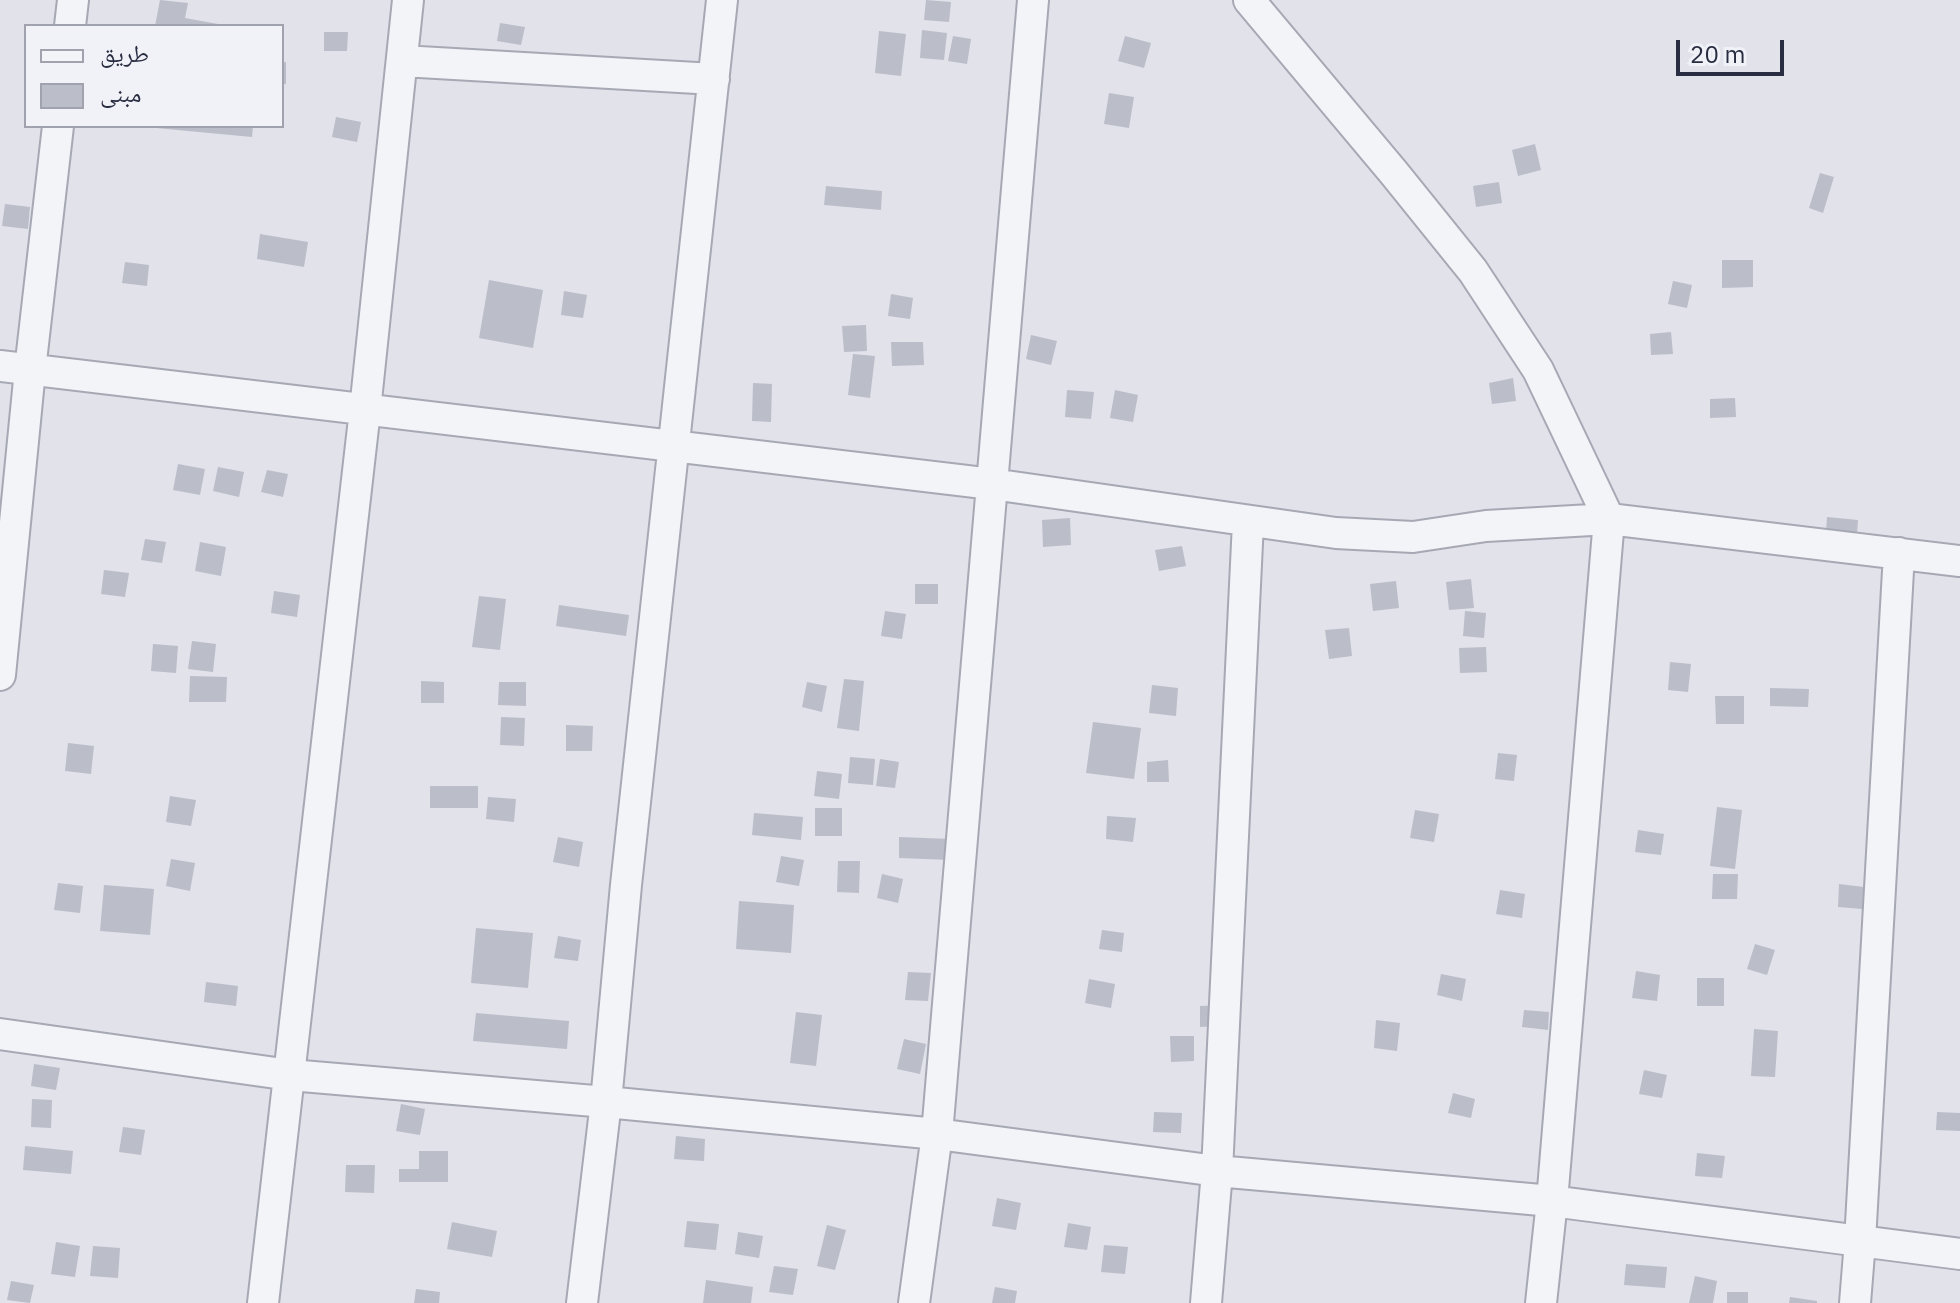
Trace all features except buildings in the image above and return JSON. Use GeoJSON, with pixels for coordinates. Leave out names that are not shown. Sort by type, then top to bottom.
{"type":"FeatureCollection","features":[{"type":"Feature","properties":{"kind":"street"},"geometry":{"type":"LineString","coordinates":[[70,24],[73,0]]}},
{"type":"Feature","properties":{"kind":"street"},"geometry":{"type":"LineString","coordinates":[[263,1303],[365,410],[408,0]]}},
{"type":"Feature","properties":{"kind":"street"},"geometry":{"type":"LineString","coordinates":[[582,1303],[722,0]]}},
{"type":"Feature","properties":{"kind":"street"},"geometry":{"type":"LineString","coordinates":[[914,1303],[937,1134],[1033,0]]}},
{"type":"Feature","properties":{"kind":"street"},"geometry":{"type":"LineString","coordinates":[[1249,0],[1473,271],[1538,370],[1609,519],[1541,1303]]}},
{"type":"Feature","properties":{"kind":"street"},"geometry":{"type":"LineString","coordinates":[[402,61],[714,79]]}},
{"type":"Feature","properties":{"kind":"street"},"geometry":{"type":"LineString","coordinates":[[0,675],[15,368],[58,128]]}},
{"type":"Feature","properties":{"kind":"street"},"geometry":{"type":"LineString","coordinates":[[15,368],[992,484],[1336,533],[1413,537],[1486,526],[1609,519],[1960,561]]}},
{"type":"Feature","properties":{"kind":"street"},"geometry":{"type":"LineString","coordinates":[[1206,1303],[1217,1171],[1248,522]]}},
{"type":"Feature","properties":{"kind":"street"},"geometry":{"type":"LineString","coordinates":[[1855,1303],[1899,553]]}},
{"type":"Feature","properties":{"kind":"street"},"geometry":{"type":"LineString","coordinates":[[0,1034],[290,1075],[937,1134],[1217,1171],[1552,1201],[1960,1254]]}}]}
